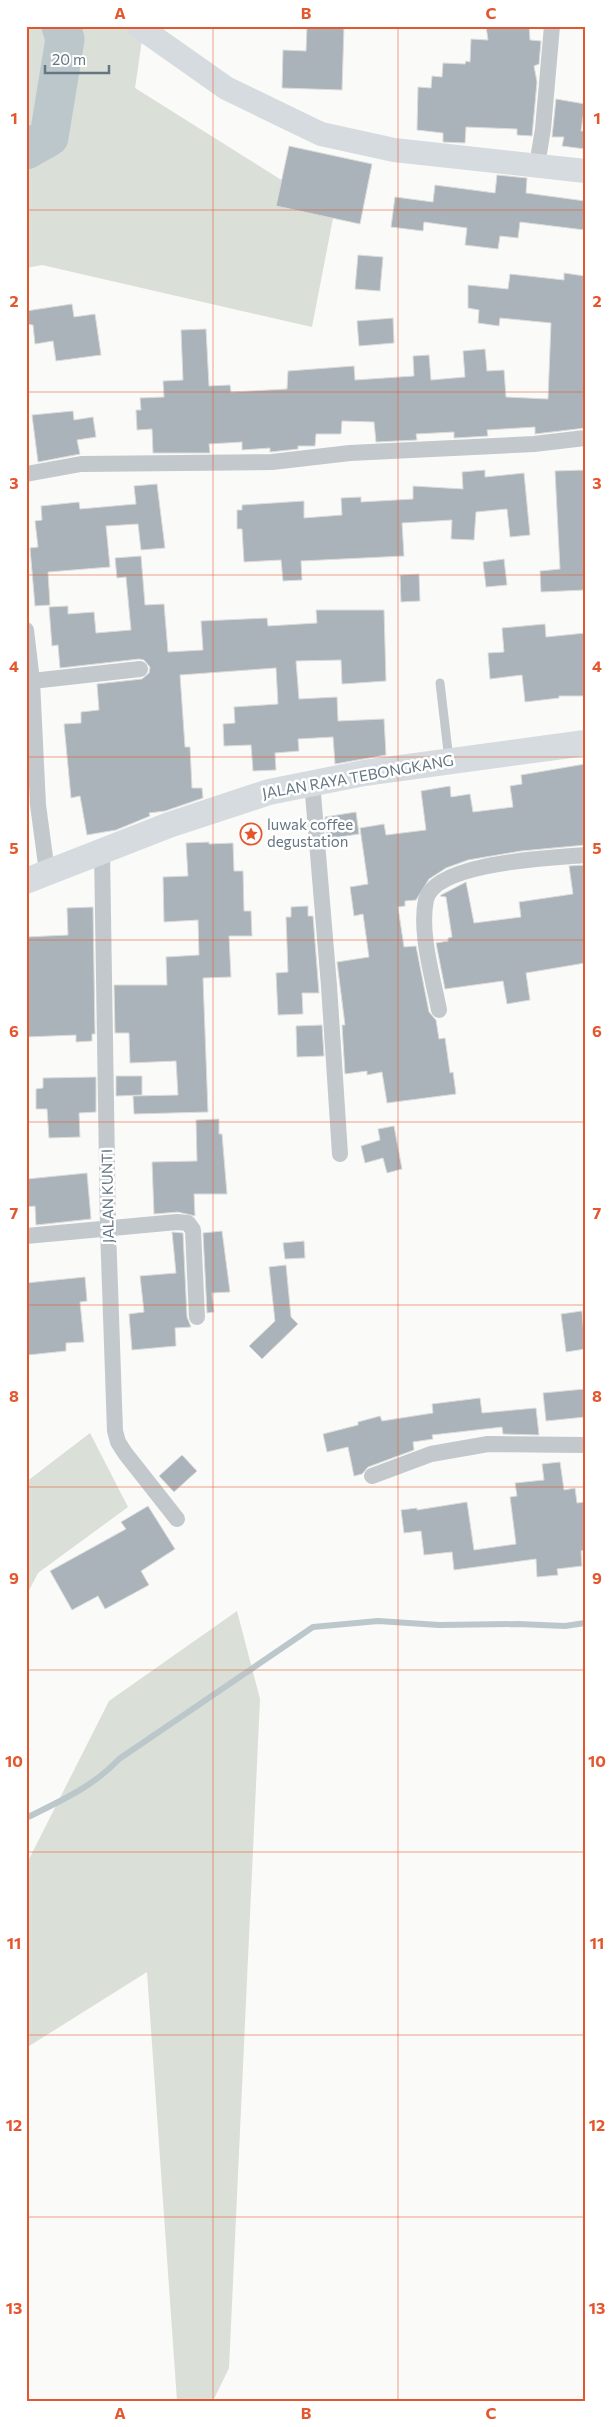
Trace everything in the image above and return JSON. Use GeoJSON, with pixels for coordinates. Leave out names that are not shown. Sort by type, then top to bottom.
{"type":"FeatureCollection","features":[{"type":"Feature","properties":{"kind":"main road"},"geometry":{"type":"LineString","coordinates":[[138,26],[226,88],[321,134],[394,150],[585,171]]}},
{"type":"Feature","properties":{"kind":"main road","name":"JALAN RAYA TEBONGKANG"},"geometry":{"type":"LineString","coordinates":[[37,877],[239,800],[312,782],[449,760],[585,743]]}},
{"type":"Feature","properties":{"kind":"street"},"geometry":{"type":"LineString","coordinates":[[537,165],[543,129],[552,26]]}},
{"type":"Feature","properties":{"kind":"street"},"geometry":{"type":"LineString","coordinates":[[26,474],[81,464],[272,462],[350,453],[534,444],[585,438]]}},
{"type":"Feature","properties":{"kind":"street"},"geometry":{"type":"LineString","coordinates":[[26,630],[32,681],[30,724],[38,804],[37,877]]}},
{"type":"Feature","properties":{"kind":"street"},"geometry":{"type":"LineString","coordinates":[[32,681],[140,669]]}},
{"type":"Feature","properties":{"kind":"street"},"geometry":{"type":"LineString","coordinates":[[312,782],[329,986],[340,1154]]}},
{"type":"Feature","properties":{"kind":"street","name":"JALAN KUNTI"},"geometry":{"type":"LineString","coordinates":[[102,851],[108,1229],[116,1431],[118,1442],[125,1453],[177,1519]]}},
{"type":"Feature","properties":{"kind":"street"},"geometry":{"type":"LineString","coordinates":[[439,1010],[424,923],[427,898],[434,885],[448,876],[487,866],[585,855]]}},
{"type":"Feature","properties":{"kind":"street"},"geometry":{"type":"LineString","coordinates":[[26,1236],[188,1223],[193,1230],[197,1317]]}},
{"type":"Feature","properties":{"kind":"street"},"geometry":{"type":"LineString","coordinates":[[372,1476],[431,1454],[488,1444],[585,1445]]}},
{"type":"Feature","properties":{"kind":"lane"},"geometry":{"type":"LineString","coordinates":[[440,682],[449,760]]}},
{"type":"Feature","properties":{"kind":"shaded area"},"geometry":{"type":"Polygon","coordinates":[[[26,26],[144,26],[135,88],[334,213],[312,327],[42,265],[26,268],[26,26]]]}},
{"type":"Feature","properties":{"kind":"shaded area"},"geometry":{"type":"Polygon","coordinates":[[[90,1433],[128,1507],[38,1573],[26,1596],[26,1482],[90,1433]]]}},
{"type":"Feature","properties":{"kind":"shaded area"},"geometry":{"type":"Polygon","coordinates":[[[237,1611],[260,1699],[229,2368],[213,2401],[177,2401],[147,1972],[26,2048],[26,1865],[109,1701],[237,1611]]]}},
{"type":"Feature","properties":{"kind":"building"},"geometry":{"type":"Polygon","coordinates":[[[307,26],[344,26],[342,90],[282,88],[283,50],[306,51],[307,26]]]}},
{"type":"Feature","properties":{"kind":"building"},"geometry":{"type":"Polygon","coordinates":[[[486,26],[529,26],[530,40],[541,41],[539,64],[534,66],[537,82],[532,136],[517,135],[517,129],[466,127],[465,143],[443,142],[443,133],[417,130],[418,87],[431,88],[432,76],[442,77],[443,63],[465,64],[466,61],[470,62],[471,39],[488,40],[486,26]]]}},
{"type":"Feature","properties":{"kind":"building"},"geometry":{"type":"Polygon","coordinates":[[[556,99],[585,104],[581,131],[585,131],[585,149],[562,146],[564,137],[552,137],[556,99]]]}},
{"type":"Feature","properties":{"kind":"building"},"geometry":{"type":"Polygon","coordinates":[[[289,146],[372,164],[360,224],[276,206],[289,146]]]}},
{"type":"Feature","properties":{"kind":"building"},"geometry":{"type":"Polygon","coordinates":[[[497,175],[527,178],[526,193],[585,201],[585,230],[520,222],[518,238],[500,236],[498,249],[465,245],[467,228],[424,222],[423,231],[391,227],[395,197],[433,202],[435,185],[495,193],[497,175]]]}},
{"type":"Feature","properties":{"kind":"building"},"geometry":{"type":"Polygon","coordinates":[[[358,255],[383,257],[380,291],[355,289],[358,255]]]}},
{"type":"Feature","properties":{"kind":"building"},"geometry":{"type":"Polygon","coordinates":[[[564,273],[585,276],[585,428],[535,434],[535,427],[487,430],[488,436],[454,438],[454,432],[416,434],[417,440],[376,442],[374,422],[342,421],[341,434],[316,434],[315,446],[298,446],[298,449],[270,452],[270,448],[242,450],[242,442],[209,444],[210,453],[153,453],[152,429],[137,430],[136,410],[141,410],[140,398],[164,397],[163,381],[183,380],[181,330],[206,329],[209,386],[230,385],[231,392],[287,389],[288,371],[354,366],[355,380],[414,376],[413,356],[429,355],[431,380],[465,377],[463,351],[485,349],[487,371],[504,370],[506,397],[548,399],[551,323],[500,318],[499,326],[478,323],[479,310],[468,308],[468,285],[508,289],[510,274],[564,280],[564,273]]]}},
{"type":"Feature","properties":{"kind":"building"},"geometry":{"type":"Polygon","coordinates":[[[72,304],[74,317],[95,314],[101,355],[56,361],[53,341],[35,344],[33,325],[26,324],[26,311],[72,304]]]}},
{"type":"Feature","properties":{"kind":"building"},"geometry":{"type":"Polygon","coordinates":[[[393,318],[394,343],[359,346],[357,321],[393,318]]]}},
{"type":"Feature","properties":{"kind":"building"},"geometry":{"type":"Polygon","coordinates":[[[73,411],[74,420],[93,417],[96,437],[77,440],[80,454],[38,462],[32,415],[73,411]]]}},
{"type":"Feature","properties":{"kind":"building"},"geometry":{"type":"Polygon","coordinates":[[[485,470],[485,477],[524,473],[530,535],[510,537],[507,509],[476,512],[474,540],[451,539],[452,520],[402,523],[404,556],[301,561],[302,580],[283,581],[281,560],[244,562],[242,529],[237,529],[237,510],[242,510],[242,505],[304,501],[304,518],[342,515],[341,498],[361,497],[361,502],[413,499],[413,486],[463,489],[462,472],[485,470]]]}},
{"type":"Feature","properties":{"kind":"building"},"geometry":{"type":"Polygon","coordinates":[[[585,470],[585,590],[541,592],[540,571],[560,569],[555,471],[585,470]]]}},
{"type":"Feature","properties":{"kind":"building"},"geometry":{"type":"Polygon","coordinates":[[[157,484],[165,548],[141,550],[138,524],[106,526],[110,567],[48,572],[50,605],[35,606],[30,548],[38,547],[35,521],[42,520],[41,506],[79,502],[80,509],[136,504],[134,486],[157,484]]]}},
{"type":"Feature","properties":{"kind":"building"},"geometry":{"type":"Polygon","coordinates":[[[141,556],[145,605],[164,604],[168,652],[203,650],[201,621],[267,618],[268,626],[317,623],[316,610],[384,610],[386,681],[342,684],[341,660],[296,661],[299,699],[337,697],[338,721],[384,719],[386,755],[335,764],[333,737],[298,739],[299,751],[275,753],[276,770],[253,771],[251,745],[224,746],[223,724],[235,723],[234,707],[278,704],[276,668],[180,675],[185,747],[190,747],[192,788],[202,788],[203,798],[165,811],[149,813],[150,816],[116,830],[87,835],[80,796],[71,798],[64,724],[81,723],[81,712],[99,710],[97,684],[142,679],[149,673],[150,667],[144,660],[139,659],[60,668],[58,645],[52,646],[49,607],[68,606],[68,614],[94,612],[96,633],[131,630],[126,577],[117,578],[115,558],[141,556]]]}},
{"type":"Feature","properties":{"kind":"building"},"geometry":{"type":"Polygon","coordinates":[[[504,559],[507,585],[486,587],[483,562],[504,559]]]}},
{"type":"Feature","properties":{"kind":"building"},"geometry":{"type":"Polygon","coordinates":[[[419,574],[420,601],[401,602],[400,575],[419,574]]]}},
{"type":"Feature","properties":{"kind":"building"},"geometry":{"type":"Polygon","coordinates":[[[545,624],[546,637],[585,633],[585,696],[559,696],[559,698],[525,702],[522,675],[490,679],[488,653],[504,652],[502,628],[545,624]]]}},
{"type":"Feature","properties":{"kind":"building"},"geometry":{"type":"Polygon","coordinates":[[[585,764],[585,845],[521,851],[468,860],[446,868],[429,879],[416,900],[405,901],[405,906],[398,907],[404,947],[416,946],[429,1012],[436,1020],[439,1039],[445,1038],[450,1073],[453,1072],[456,1094],[387,1103],[382,1072],[367,1075],[367,1071],[345,1074],[342,1025],[345,1025],[337,962],[369,957],[363,914],[354,916],[350,887],[368,884],[360,828],[384,824],[386,835],[426,830],[421,791],[450,786],[451,797],[470,794],[473,812],[513,807],[510,786],[522,784],[521,775],[585,764]]]}},
{"type":"Feature","properties":{"kind":"building"},"geometry":{"type":"Polygon","coordinates":[[[356,812],[359,834],[327,839],[325,817],[356,812]]]}},
{"type":"Feature","properties":{"kind":"building"},"geometry":{"type":"Polygon","coordinates":[[[209,842],[209,844],[233,843],[234,871],[243,871],[244,911],[251,911],[252,936],[229,936],[231,977],[203,978],[208,1112],[134,1114],[133,1096],[178,1095],[176,1061],[130,1063],[129,1033],[115,1033],[114,985],[167,985],[166,957],[199,955],[198,920],[164,922],[163,877],[188,876],[186,843],[209,842]]]}},
{"type":"Feature","properties":{"kind":"building"},"geometry":{"type":"Polygon","coordinates":[[[585,865],[585,963],[526,973],[530,1000],[507,1004],[503,981],[445,989],[436,943],[448,941],[448,938],[452,937],[446,897],[441,895],[466,882],[474,923],[521,917],[519,902],[573,894],[569,866],[585,865]]]}},
{"type":"Feature","properties":{"kind":"building"},"geometry":{"type":"Polygon","coordinates":[[[308,906],[308,916],[313,916],[319,993],[302,993],[303,1014],[278,1015],[276,973],[288,972],[286,917],[291,917],[291,907],[308,906]]]}},
{"type":"Feature","properties":{"kind":"building"},"geometry":{"type":"Polygon","coordinates":[[[93,907],[95,1034],[92,1034],[92,1041],[76,1042],[76,1035],[26,1037],[26,937],[68,935],[67,908],[93,907]]]}},
{"type":"Feature","properties":{"kind":"building"},"geometry":{"type":"Polygon","coordinates":[[[322,1025],[324,1056],[297,1057],[296,1026],[322,1025]]]}},
{"type":"Feature","properties":{"kind":"building"},"geometry":{"type":"Polygon","coordinates":[[[116,1076],[142,1076],[142,1095],[116,1096],[116,1076]]]}},
{"type":"Feature","properties":{"kind":"building"},"geometry":{"type":"Polygon","coordinates":[[[96,1077],[96,1112],[79,1113],[80,1137],[49,1138],[47,1109],[36,1109],[36,1089],[43,1088],[43,1078],[96,1077]]]}},
{"type":"Feature","properties":{"kind":"building"},"geometry":{"type":"Polygon","coordinates":[[[219,1119],[219,1134],[222,1134],[227,1194],[194,1194],[195,1216],[178,1212],[154,1214],[152,1162],[197,1161],[196,1120],[219,1119]]]}},
{"type":"Feature","properties":{"kind":"building"},"geometry":{"type":"Polygon","coordinates":[[[394,1126],[402,1169],[387,1173],[383,1158],[365,1163],[361,1146],[380,1140],[378,1129],[394,1126]]]}},
{"type":"Feature","properties":{"kind":"building"},"geometry":{"type":"Polygon","coordinates":[[[87,1173],[91,1219],[36,1225],[35,1206],[26,1207],[27,1179],[87,1173]]]}},
{"type":"Feature","properties":{"kind":"building"},"geometry":{"type":"Polygon","coordinates":[[[222,1231],[230,1292],[212,1293],[214,1312],[207,1313],[203,1233],[222,1231]]]}},
{"type":"Feature","properties":{"kind":"building"},"geometry":{"type":"Polygon","coordinates":[[[172,1232],[183,1233],[187,1317],[191,1327],[175,1328],[176,1346],[132,1350],[129,1314],[144,1312],[140,1276],[176,1273],[172,1232]]]}},
{"type":"Feature","properties":{"kind":"building"},"geometry":{"type":"Polygon","coordinates":[[[304,1241],[305,1258],[285,1259],[283,1243],[304,1241]]]}},
{"type":"Feature","properties":{"kind":"building"},"geometry":{"type":"Polygon","coordinates":[[[286,1265],[291,1317],[298,1324],[262,1359],[249,1346],[275,1321],[269,1267],[286,1265]]]}},
{"type":"Feature","properties":{"kind":"building"},"geometry":{"type":"Polygon","coordinates":[[[85,1277],[87,1301],[80,1302],[84,1342],[66,1343],[66,1351],[28,1355],[26,1283],[85,1277]]]}},
{"type":"Feature","properties":{"kind":"building"},"geometry":{"type":"Polygon","coordinates":[[[582,1311],[585,1349],[566,1352],[561,1314],[582,1311]]]}},
{"type":"Feature","properties":{"kind":"building"},"geometry":{"type":"Polygon","coordinates":[[[585,1389],[585,1417],[546,1421],[543,1393],[585,1389]]]}},
{"type":"Feature","properties":{"kind":"building"},"geometry":{"type":"Polygon","coordinates":[[[480,1398],[482,1413],[536,1408],[539,1435],[503,1434],[502,1427],[432,1435],[433,1439],[413,1442],[414,1450],[368,1467],[362,1474],[354,1476],[348,1447],[327,1452],[323,1434],[358,1425],[358,1422],[380,1416],[382,1421],[433,1413],[432,1404],[480,1398]]]}},
{"type":"Feature","properties":{"kind":"building"},"geometry":{"type":"Polygon","coordinates":[[[182,1455],[197,1471],[174,1492],[159,1476],[182,1455]]]}},
{"type":"Feature","properties":{"kind":"building"},"geometry":{"type":"Polygon","coordinates":[[[560,1462],[564,1490],[575,1488],[577,1503],[585,1502],[585,1550],[581,1551],[582,1566],[557,1569],[558,1575],[537,1577],[536,1559],[454,1570],[452,1552],[424,1555],[421,1531],[404,1533],[401,1510],[417,1508],[417,1510],[467,1502],[474,1550],[516,1544],[510,1497],[517,1496],[515,1483],[544,1480],[542,1464],[560,1462]]]}},
{"type":"Feature","properties":{"kind":"building"},"geometry":{"type":"Polygon","coordinates":[[[148,1506],[175,1549],[141,1571],[149,1585],[105,1609],[98,1596],[72,1610],[50,1571],[126,1529],[121,1522],[148,1506]]]}},
{"type":"Feature","properties":{"kind":"waterway"},"geometry":{"type":"LineString","coordinates":[[26,150],[49,137],[65,39],[61,26]]}},
{"type":"Feature","properties":{"kind":"waterway"},"geometry":{"type":"LineString","coordinates":[[26,1818],[64,1799],[98,1778],[119,1759],[313,1627],[378,1621],[439,1625],[518,1624],[565,1626],[585,1623]]}},
{"type":"Feature","properties":{"kind":"place","name":"luwak coffee degustation"},"geometry":{"type":"Point","coordinates":[251,834]}}]}
